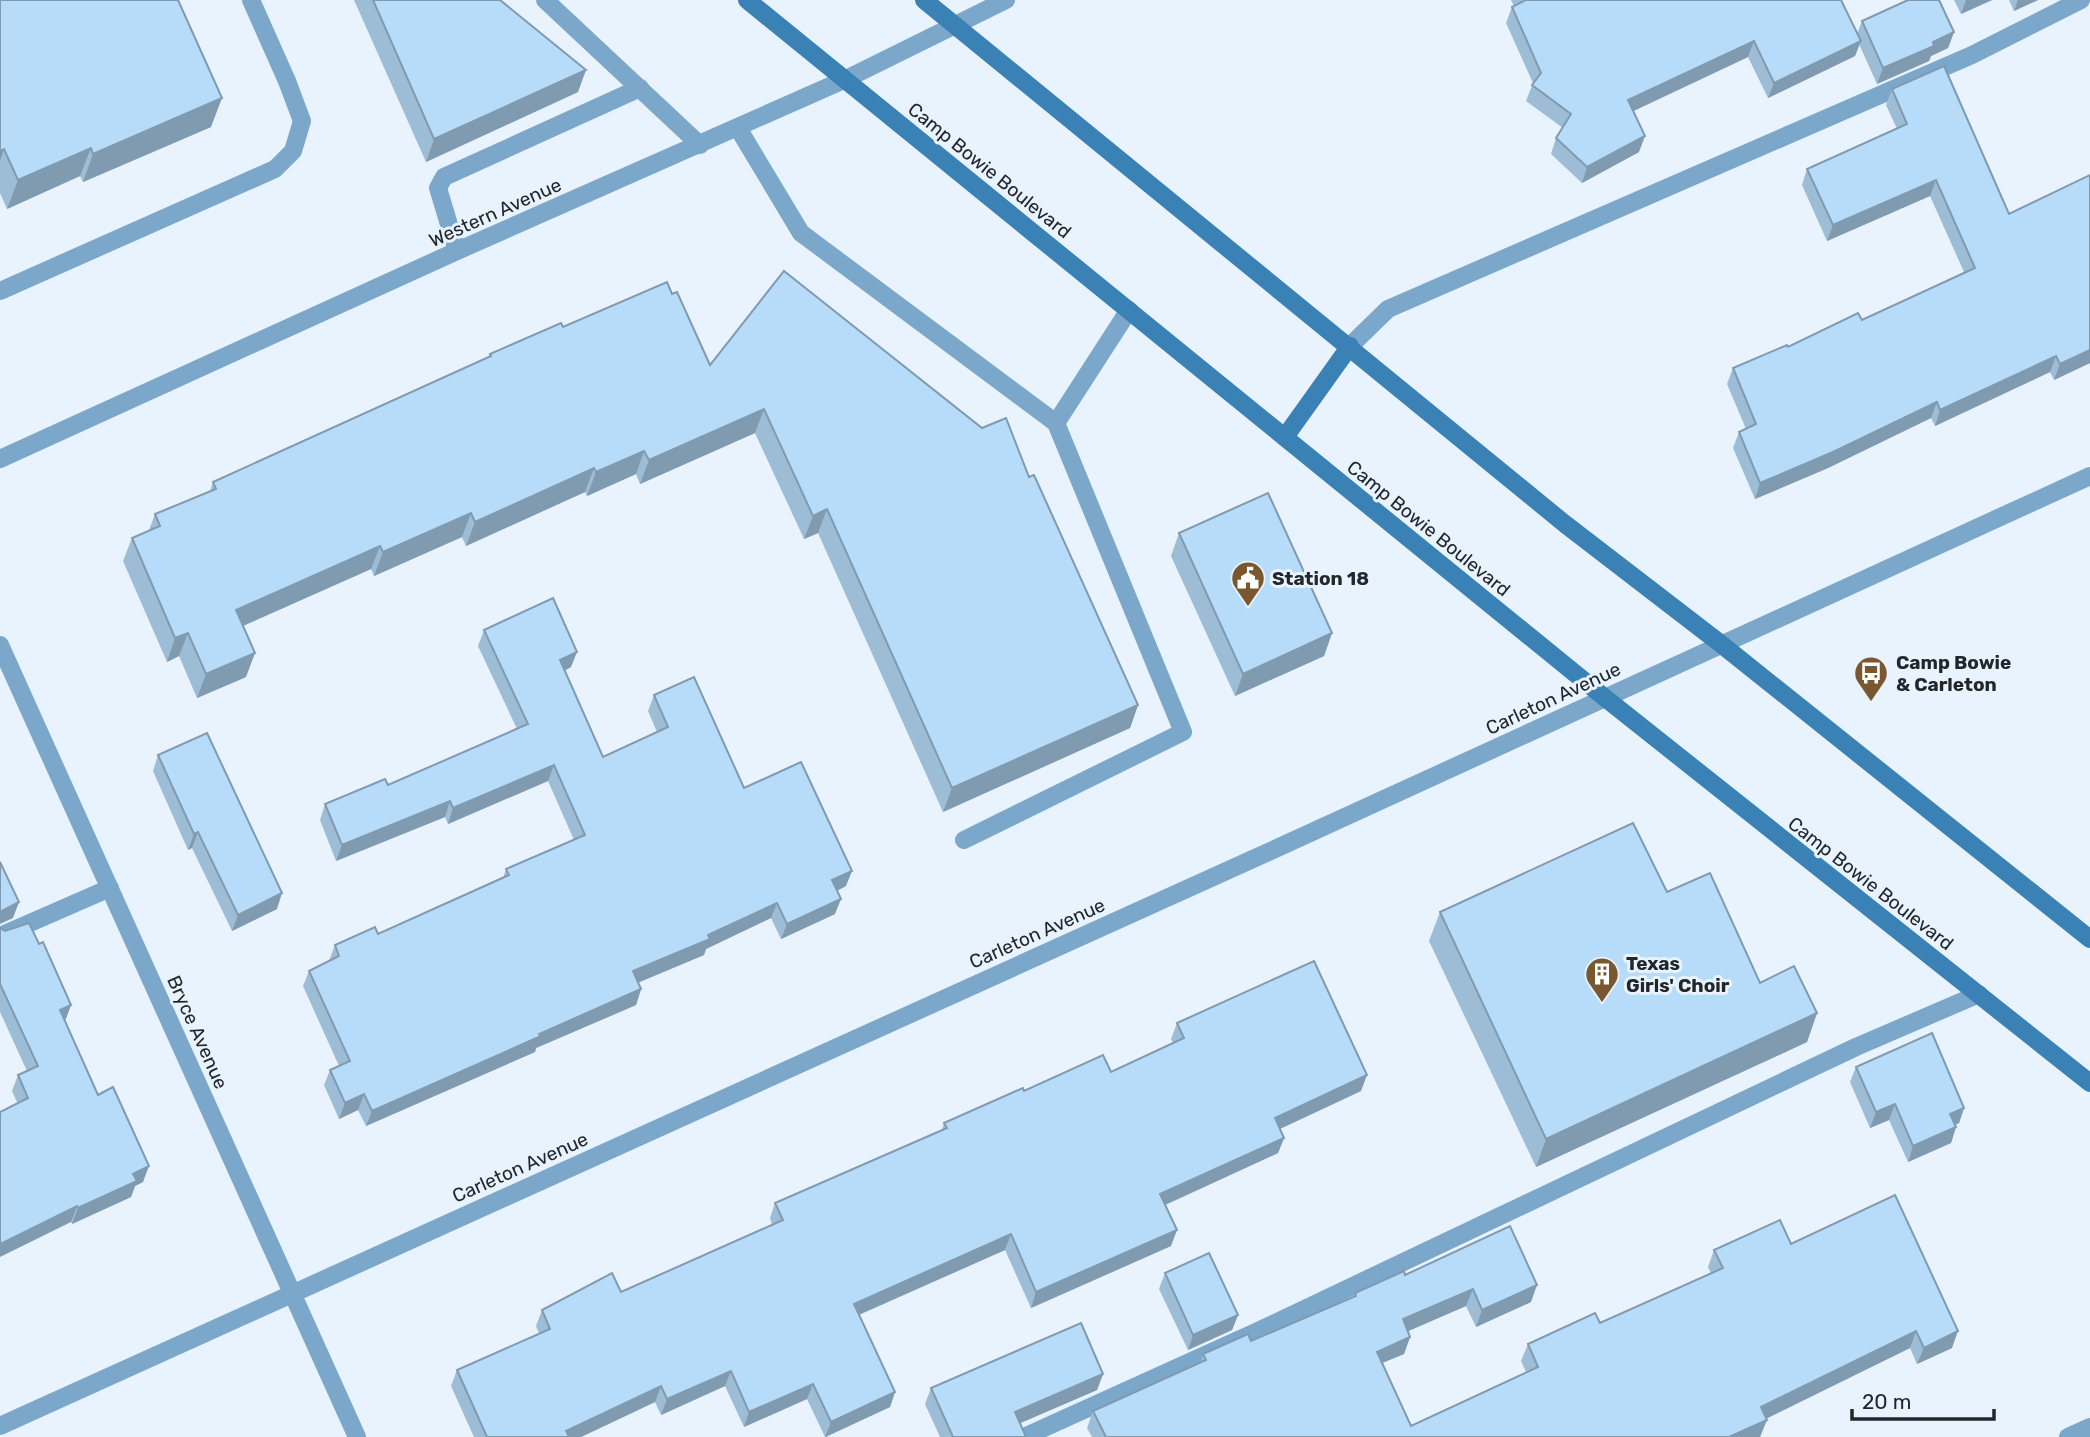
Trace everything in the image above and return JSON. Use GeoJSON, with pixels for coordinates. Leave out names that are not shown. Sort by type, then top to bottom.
{"type":"FeatureCollection","features":[{"type":"Feature","properties":{"kind":"main road","name":"Camp Bowie Boulevard"},"geometry":{"type":"LineString","coordinates":[[747,0],[1604,697],[2090,1083]]}},
{"type":"Feature","properties":{"kind":"main road"},"geometry":{"type":"LineString","coordinates":[[924,0],[1565,524],[1721,644],[2090,939]]}},
{"type":"Feature","properties":{"kind":"main road"},"geometry":{"type":"LineString","coordinates":[[1285,437],[1350,346]]}},
{"type":"Feature","properties":{"kind":"street"},"geometry":{"type":"LineString","coordinates":[[0,291],[275,169],[293,151],[302,121],[287,80],[251,0]]}},
{"type":"Feature","properties":{"kind":"street"},"geometry":{"type":"LineString","coordinates":[[545,0],[701,145]]}},
{"type":"Feature","properties":{"kind":"street","name":"Western Avenue"},"geometry":{"type":"LineString","coordinates":[[0,459],[457,251],[846,79],[1006,0]]}},
{"type":"Feature","properties":{"kind":"street"},"geometry":{"type":"LineString","coordinates":[[1350,346],[1388,309],[1959,61],[2081,0]]}},
{"type":"Feature","properties":{"kind":"street"},"geometry":{"type":"LineString","coordinates":[[457,251],[438,188],[444,177],[640,88]]}},
{"type":"Feature","properties":{"kind":"street"},"geometry":{"type":"LineString","coordinates":[[738,128],[801,233],[1056,423],[1183,732],[964,839]]}},
{"type":"Feature","properties":{"kind":"street"},"geometry":{"type":"LineString","coordinates":[[1056,423],[1129,310]]}},
{"type":"Feature","properties":{"kind":"street","name":"Carleton Avenue"},"geometry":{"type":"LineString","coordinates":[[0,1426],[2090,477]]}},
{"type":"Feature","properties":{"kind":"street","name":"Bryce Avenue"},"geometry":{"type":"LineString","coordinates":[[0,645],[357,1437]]}},
{"type":"Feature","properties":{"kind":"street"},"geometry":{"type":"LineString","coordinates":[[0,936],[110,888]]}},
{"type":"Feature","properties":{"kind":"street"},"geometry":{"type":"LineString","coordinates":[[1024,1437],[1256,1332],[1856,1047],[1979,994]]}},
{"type":"Feature","properties":{"kind":"street"},"geometry":{"type":"LineString","coordinates":[[2068,1437],[2090,1427]]}},
{"type":"Feature","properties":{"kind":"building"},"geometry":{"type":"Polygon","coordinates":[[[0,0],[178,0],[222,98],[93,154],[91,148],[18,180],[4,149],[0,151],[0,0]]]}},
{"type":"Feature","properties":{"kind":"building"},"geometry":{"type":"Polygon","coordinates":[[[373,0],[500,0],[586,70],[434,139],[373,0]]]}},
{"type":"Feature","properties":{"kind":"building"},"geometry":{"type":"Polygon","coordinates":[[[1524,0],[1841,0],[1861,41],[1774,83],[1754,41],[1628,100],[1645,136],[1587,167],[1556,138],[1571,114],[1532,85],[1541,73],[1512,7],[1524,0]]]}},
{"type":"Feature","properties":{"kind":"building"},"geometry":{"type":"Polygon","coordinates":[[[1908,0],[1939,0],[1954,32],[1933,42],[1934,46],[1883,68],[1862,21],[1908,0]]]}},
{"type":"Feature","properties":{"kind":"building"},"geometry":{"type":"Polygon","coordinates":[[[1944,66],[2009,214],[2090,175],[2090,350],[2060,364],[2056,356],[1940,410],[1937,402],[1833,452],[1760,483],[1739,432],[1756,424],[1733,368],[1787,345],[1788,347],[1858,313],[1862,320],[1975,268],[1936,180],[1833,225],[1807,169],[1907,124],[1892,89],[1944,66]]]}},
{"type":"Feature","properties":{"kind":"building"},"geometry":{"type":"Polygon","coordinates":[[[784,271],[982,428],[1006,418],[1029,477],[1034,475],[1138,705],[952,788],[827,509],[813,516],[764,409],[649,460],[644,451],[596,472],[594,468],[475,522],[471,513],[383,552],[380,546],[236,610],[255,653],[206,674],[188,633],[175,638],[132,538],[160,526],[155,514],[216,489],[213,482],[491,356],[490,354],[561,323],[563,327],[667,282],[672,294],[677,292],[710,365],[784,271]]]}},
{"type":"Feature","properties":{"kind":"building","name":"Station 18"},"geometry":{"type":"Polygon","coordinates":[[[1268,493],[1332,633],[1243,674],[1179,533],[1268,493]]]}},
{"type":"Feature","properties":{"kind":"building"},"geometry":{"type":"Polygon","coordinates":[[[553,598],[577,652],[560,660],[603,757],[668,727],[654,695],[694,677],[744,788],[801,762],[852,871],[832,880],[841,899],[787,924],[777,903],[708,935],[710,939],[633,971],[641,989],[539,1034],[541,1036],[372,1111],[364,1094],[345,1103],[330,1070],[350,1061],[309,971],[339,956],[335,945],[375,927],[378,934],[509,875],[506,869],[585,835],[554,765],[453,808],[450,801],[342,845],[325,804],[385,779],[388,785],[528,724],[484,630],[553,598]]]}},
{"type":"Feature","properties":{"kind":"building"},"geometry":{"type":"Polygon","coordinates":[[[207,733],[282,893],[238,915],[198,832],[194,834],[158,755],[207,733]]]}},
{"type":"Feature","properties":{"kind":"building","name":"Texas Girls' Choir"},"geometry":{"type":"Polygon","coordinates":[[[1633,823],[1667,892],[1710,873],[1760,983],[1794,966],[1817,1013],[1546,1139],[1440,912],[1633,823]]]}},
{"type":"Feature","properties":{"kind":"building"},"geometry":{"type":"Polygon","coordinates":[[[0,862],[19,902],[0,912],[0,862]]]}},
{"type":"Feature","properties":{"kind":"building"},"geometry":{"type":"Polygon","coordinates":[[[29,923],[39,944],[43,942],[71,1005],[60,1010],[98,1095],[113,1087],[149,1166],[133,1174],[137,1181],[78,1208],[77,1206],[0,1244],[0,1112],[28,1098],[18,1075],[38,1066],[0,984],[0,928],[5,931],[29,923]]]}},
{"type":"Feature","properties":{"kind":"building"},"geometry":{"type":"Polygon","coordinates":[[[1314,961],[1367,1075],[1275,1118],[1284,1138],[1160,1194],[1177,1230],[1036,1292],[1011,1234],[854,1304],[895,1392],[831,1422],[813,1384],[749,1412],[731,1371],[667,1399],[661,1386],[566,1431],[569,1437],[487,1437],[457,1370],[550,1329],[542,1310],[612,1273],[621,1292],[783,1220],[775,1203],[947,1128],[944,1123],[1023,1088],[1024,1091],[1103,1055],[1111,1072],[1184,1038],[1177,1023],[1314,961]]]}},
{"type":"Feature","properties":{"kind":"building"},"geometry":{"type":"Polygon","coordinates":[[[1932,1033],[1964,1108],[1950,1114],[1956,1127],[1913,1146],[1895,1104],[1876,1112],[1856,1067],[1932,1033]]]}},
{"type":"Feature","properties":{"kind":"building"},"geometry":{"type":"Polygon","coordinates":[[[1895,1195],[1958,1331],[1924,1348],[1916,1331],[1761,1407],[1767,1420],[1729,1437],[1106,1437],[1093,1411],[1206,1360],[1203,1354],[1248,1334],[1251,1341],[1356,1296],[1355,1293],[1404,1271],[1405,1275],[1510,1226],[1537,1285],[1482,1310],[1473,1289],[1403,1319],[1410,1337],[1377,1352],[1411,1426],[1538,1367],[1528,1344],[1595,1313],[1600,1323],[1723,1268],[1714,1250],[1780,1220],[1791,1244],[1895,1195]]]}},
{"type":"Feature","properties":{"kind":"building"},"geometry":{"type":"Polygon","coordinates":[[[1209,1253],[1238,1315],[1193,1335],[1165,1273],[1209,1253]]]}},
{"type":"Feature","properties":{"kind":"building"},"geometry":{"type":"Polygon","coordinates":[[[1081,1323],[1103,1374],[1015,1412],[1026,1437],[953,1437],[931,1388],[1081,1323]]]}},
{"type":"Feature","properties":{"kind":"place","name":"Station 18"},"geometry":{"type":"Point","coordinates":[1248,608]}},
{"type":"Feature","properties":{"kind":"place","name":"Camp Bowie & Carleton"},"geometry":{"type":"Point","coordinates":[1871,703]}},
{"type":"Feature","properties":{"kind":"place","name":"Texas Girls' Choir"},"geometry":{"type":"Point","coordinates":[1602,1004]}}]}
